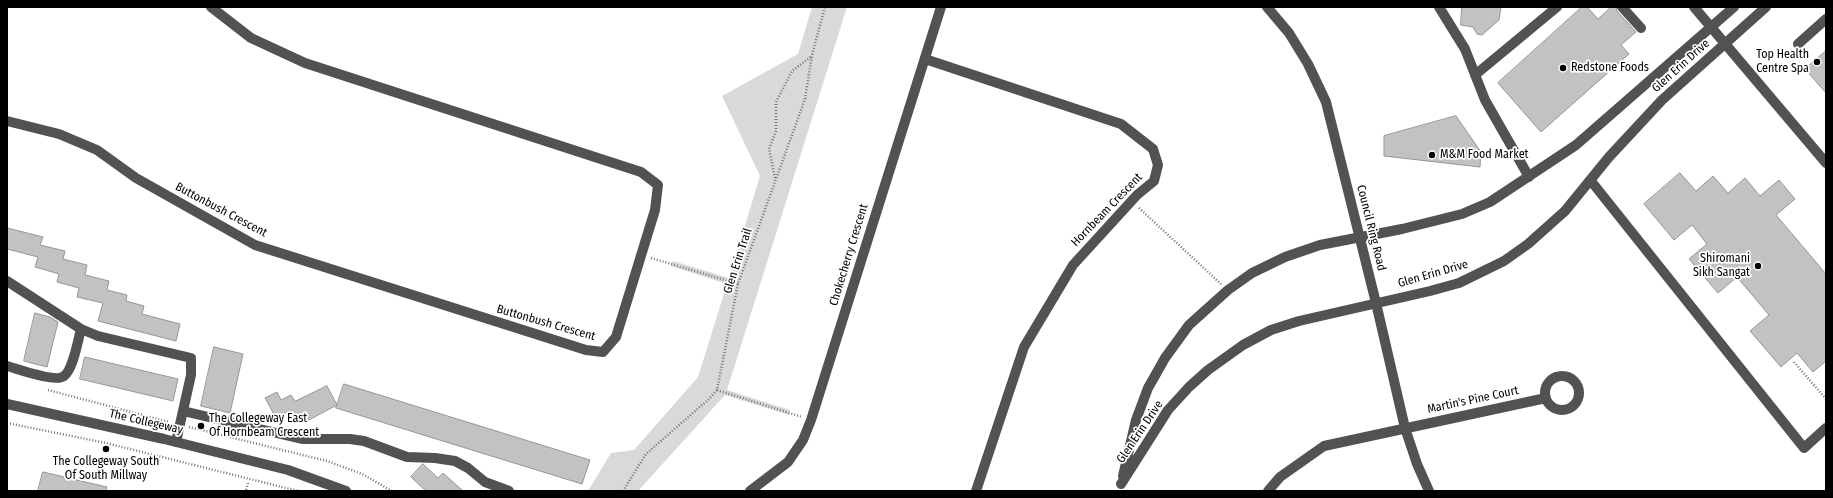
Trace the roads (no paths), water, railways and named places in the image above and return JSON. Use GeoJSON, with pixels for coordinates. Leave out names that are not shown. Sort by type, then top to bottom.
{"type":"FeatureCollection","features":[{"type":"Feature","properties":{"kind":"street","name":"Buttonbush Crescent"},"geometry":{"type":"LineString","coordinates":[[7,120],[59,134],[97,150],[136,178],[255,245],[586,350],[603,352],[616,337],[655,210],[658,185],[641,172],[305,63],[251,38],[211,7]]}},
{"type":"Feature","properties":{"kind":"street","name":"Chokecherry Crescent"},"geometry":{"type":"LineString","coordinates":[[750,491],[788,462],[803,440],[811,420],[941,7]]}},
{"type":"Feature","properties":{"kind":"street","name":"Council Ring Road"},"geometry":{"type":"LineString","coordinates":[[1268,7],[1289,33],[1308,64],[1326,102],[1376,303],[1405,428],[1429,491]]}},
{"type":"Feature","properties":{"kind":"street"},"geometry":{"type":"LineString","coordinates":[[1439,7],[1465,49],[1485,100],[1529,177]]}},
{"type":"Feature","properties":{"kind":"street"},"geometry":{"type":"LineString","coordinates":[[1475,75],[1557,7]]}},
{"type":"Feature","properties":{"kind":"street"},"geometry":{"type":"LineString","coordinates":[[1622,7],[1641,28]]}},
{"type":"Feature","properties":{"kind":"street"},"geometry":{"type":"LineString","coordinates":[[1694,7],[1826,163]]}},
{"type":"Feature","properties":{"kind":"street","name":"Glen Erin Drive"},"geometry":{"type":"LineString","coordinates":[[1120,488],[1136,420],[1148,388],[1165,358],[1189,325],[1228,290],[1252,273],[1285,257],[1320,245],[1462,214],[1490,202],[1576,145],[1734,7]]}},
{"type":"Feature","properties":{"kind":"street","name":"Glen Erin Drive"},"geometry":{"type":"LineString","coordinates":[[1120,488],[1168,410],[1189,387],[1208,370],[1243,345],[1271,330],[1299,321],[1459,283],[1504,261],[1546,229],[1591,181],[1610,157],[1662,100],[1766,7]]}},
{"type":"Feature","properties":{"kind":"street"},"geometry":{"type":"LineString","coordinates":[[1798,44],[1826,19]]}},
{"type":"Feature","properties":{"kind":"street","name":"Hornbeam Crescent"},"geometry":{"type":"LineString","coordinates":[[924,59],[1121,124],[1153,149],[1158,166],[1154,181],[1132,201],[1073,265],[1024,347],[976,491]]}},
{"type":"Feature","properties":{"kind":"street"},"geometry":{"type":"LineString","coordinates":[[1591,181],[1804,448],[1826,428]]}},
{"type":"Feature","properties":{"kind":"street"},"geometry":{"type":"LineString","coordinates":[[7,281],[81,329],[98,336],[191,358],[191,375],[176,442]]}},
{"type":"Feature","properties":{"kind":"street"},"geometry":{"type":"LineString","coordinates":[[7,366],[55,379],[64,377],[69,370],[81,329]]}},
{"type":"Feature","properties":{"kind":"street","name":"Martin's Pine Court"},"geometry":{"type":"LineString","coordinates":[[1268,491],[1280,477],[1324,446],[1546,398]]}},
{"type":"Feature","properties":{"kind":"street","name":"The Collegeway"},"geometry":{"type":"LineString","coordinates":[[7,404],[176,442],[288,470],[346,491]]}},
{"type":"Feature","properties":{"kind":"street"},"geometry":{"type":"LineString","coordinates":[[183,411],[302,439],[350,439],[364,442],[407,457],[435,458],[455,461],[468,468],[485,482],[508,491]]}},
{"type":"Feature","properties":{"kind":"place","name":"Top Health Centre Spa"},"geometry":{"type":"Point","coordinates":[1817,62]}},
{"type":"Feature","properties":{"kind":"place","name":"Redstone Foods"},"geometry":{"type":"Point","coordinates":[1563,68]}},
{"type":"Feature","properties":{"kind":"place","name":"M&M Food Market"},"geometry":{"type":"Point","coordinates":[1432,155]}},
{"type":"Feature","properties":{"kind":"place","name":"Shiromani Sikh Sangat"},"geometry":{"type":"Point","coordinates":[1758,266]}},
{"type":"Feature","properties":{"kind":"place","name":"The Collegeway East Of Hornbeam Crescent"},"geometry":{"type":"Point","coordinates":[201,426]}},
{"type":"Feature","properties":{"kind":"place","name":"The Collegeway South Of South Millway"},"geometry":{"type":"Point","coordinates":[106,449]}}]}
